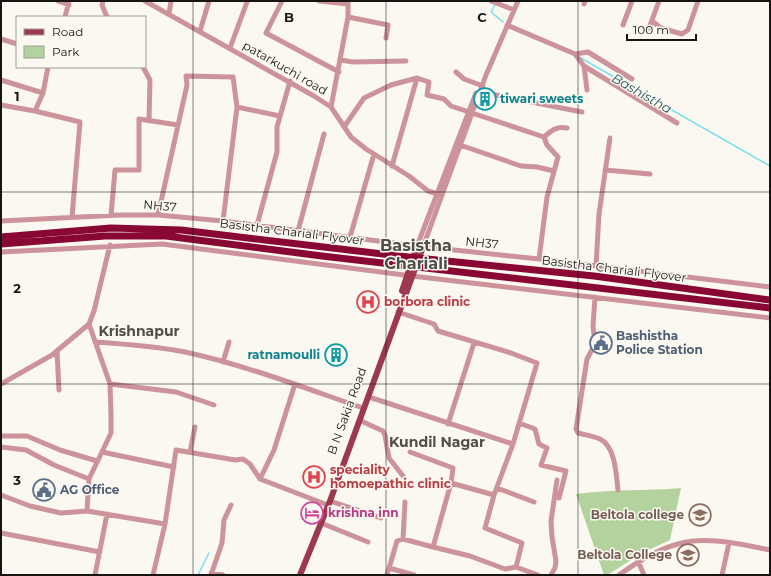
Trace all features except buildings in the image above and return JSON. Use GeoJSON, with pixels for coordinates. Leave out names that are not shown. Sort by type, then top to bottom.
{"type":"FeatureCollection","features":[{"type":"Feature","properties":{"kind":"highway","name":"Basistha Chariali Flyover"},"geometry":{"type":"LineString","coordinates":[[1,237],[111,228],[181,230],[400,256],[594,276],[770,300]]}},
{"type":"Feature","properties":{"kind":"highway","name":"Basistha Chariali Flyover"},"geometry":{"type":"LineString","coordinates":[[1,244],[105,236],[166,236],[330,257],[770,308]]}},
{"type":"Feature","properties":{"kind":"main road"},"geometry":{"type":"LineString","coordinates":[[410,276],[420,246]]}},
{"type":"Feature","properties":{"kind":"main road","name":"B N Sakia Road"},"geometry":{"type":"LineString","coordinates":[[296,575],[327,502],[359,420],[410,276]]}},
{"type":"Feature","properties":{"kind":"main road","name":"B N Sakia Road"},"geometry":{"type":"LineString","coordinates":[[300,575],[321,523],[360,407],[410,276]]}},
{"type":"Feature","properties":{"kind":"street"},"geometry":{"type":"LineString","coordinates":[[58,1],[69,3],[65,16]]}},
{"type":"Feature","properties":{"kind":"street"},"geometry":{"type":"LineString","coordinates":[[103,1],[102,5],[107,16]]}},
{"type":"Feature","properties":{"kind":"street","name":"patarkuchi road"},"geometry":{"type":"LineString","coordinates":[[145,1],[290,81],[332,108],[351,137],[428,191],[439,194]]}},
{"type":"Feature","properties":{"kind":"street"},"geometry":{"type":"LineString","coordinates":[[168,14],[171,1]]}},
{"type":"Feature","properties":{"kind":"street"},"geometry":{"type":"LineString","coordinates":[[200,31],[209,1]]}},
{"type":"Feature","properties":{"kind":"street"},"geometry":{"type":"LineString","coordinates":[[282,1],[266,33],[339,72]]}},
{"type":"Feature","properties":{"kind":"street"},"geometry":{"type":"LineString","coordinates":[[320,1],[348,2],[348,17],[332,108]]}},
{"type":"Feature","properties":{"kind":"street"},"geometry":{"type":"LineString","coordinates":[[491,1],[514,10]]}},
{"type":"Feature","properties":{"kind":"street"},"geometry":{"type":"LineString","coordinates":[[420,246],[481,86],[518,1]]}},
{"type":"Feature","properties":{"kind":"street"},"geometry":{"type":"LineString","coordinates":[[623,25],[632,1]]}},
{"type":"Feature","properties":{"kind":"street"},"geometry":{"type":"LineString","coordinates":[[649,28],[659,1]]}},
{"type":"Feature","properties":{"kind":"street"},"geometry":{"type":"LineString","coordinates":[[652,21],[661,28],[682,34],[688,30],[698,1]]}},
{"type":"Feature","properties":{"kind":"street"},"geometry":{"type":"LineString","coordinates":[[230,48],[247,2]]}},
{"type":"Feature","properties":{"kind":"street"},"geometry":{"type":"LineString","coordinates":[[348,17],[388,25],[386,38]]}},
{"type":"Feature","properties":{"kind":"street"},"geometry":{"type":"LineString","coordinates":[[507,25],[575,54],[584,66],[677,123]]}},
{"type":"Feature","properties":{"kind":"street"},"geometry":{"type":"LineString","coordinates":[[1,39],[16,44]]}},
{"type":"Feature","properties":{"kind":"street"},"geometry":{"type":"LineString","coordinates":[[575,54],[588,52],[632,79]]}},
{"type":"Feature","properties":{"kind":"street"},"geometry":{"type":"LineString","coordinates":[[341,60],[353,62],[406,60]]}},
{"type":"Feature","properties":{"kind":"street"},"geometry":{"type":"LineString","coordinates":[[584,66],[587,90]]}},
{"type":"Feature","properties":{"kind":"street"},"geometry":{"type":"LineString","coordinates":[[35,111],[43,93],[48,68]]}},
{"type":"Feature","properties":{"kind":"street"},"geometry":{"type":"LineString","coordinates":[[144,68],[150,80],[149,121]]}},
{"type":"Feature","properties":{"kind":"street"},"geometry":{"type":"LineString","coordinates":[[456,72],[464,79],[481,86]]}},
{"type":"Feature","properties":{"kind":"street"},"geometry":{"type":"LineString","coordinates":[[158,215],[187,85],[186,76],[233,77],[237,107],[223,221]]}},
{"type":"Feature","properties":{"kind":"street"},"geometry":{"type":"LineString","coordinates":[[392,166],[417,78]]}},
{"type":"Feature","properties":{"kind":"street"},"geometry":{"type":"LineString","coordinates":[[344,127],[364,98],[391,85],[417,78],[429,82],[427,95],[444,99],[451,106],[544,137]]}},
{"type":"Feature","properties":{"kind":"street"},"geometry":{"type":"LineString","coordinates":[[1,80],[43,93]]}},
{"type":"Feature","properties":{"kind":"street"},"geometry":{"type":"LineString","coordinates":[[256,226],[277,152],[276,134],[290,81]]}},
{"type":"Feature","properties":{"kind":"street"},"geometry":{"type":"LineString","coordinates":[[439,194],[460,145],[481,86]]}},
{"type":"Feature","properties":{"kind":"street"},"geometry":{"type":"LineString","coordinates":[[480,92],[582,112]]}},
{"type":"Feature","properties":{"kind":"street"},"geometry":{"type":"LineString","coordinates":[[1,105],[35,111],[80,122],[72,217]]}},
{"type":"Feature","properties":{"kind":"street"},"geometry":{"type":"LineString","coordinates":[[237,107],[280,116]]}},
{"type":"Feature","properties":{"kind":"street"},"geometry":{"type":"LineString","coordinates":[[111,215],[114,170],[139,170],[139,119],[178,125]]}},
{"type":"Feature","properties":{"kind":"street"},"geometry":{"type":"LineString","coordinates":[[544,137],[560,126],[567,128]]}},
{"type":"Feature","properties":{"kind":"street"},"geometry":{"type":"LineString","coordinates":[[298,231],[324,134]]}},
{"type":"Feature","properties":{"kind":"street"},"geometry":{"type":"LineString","coordinates":[[539,259],[547,197],[558,157],[547,145],[544,137]]}},
{"type":"Feature","properties":{"kind":"street"},"geometry":{"type":"LineString","coordinates":[[596,266],[599,214],[610,138]]}},
{"type":"Feature","properties":{"kind":"street"},"geometry":{"type":"LineString","coordinates":[[460,145],[520,166],[537,167],[554,171]]}},
{"type":"Feature","properties":{"kind":"street"},"geometry":{"type":"LineString","coordinates":[[350,238],[374,154]]}},
{"type":"Feature","properties":{"kind":"street"},"geometry":{"type":"LineString","coordinates":[[605,170],[650,174]]}},
{"type":"Feature","properties":{"kind":"street","name":"NH37"},"geometry":{"type":"LineString","coordinates":[[1,221],[111,215],[158,215],[223,221],[350,238],[770,287]]}},
{"type":"Feature","properties":{"kind":"street"},"geometry":{"type":"LineString","coordinates":[[1,252],[110,245],[162,244],[410,276],[769,317]]}},
{"type":"Feature","properties":{"kind":"street"},"geometry":{"type":"LineString","coordinates":[[1,384],[57,351],[88,324],[94,311],[110,245]]}},
{"type":"Feature","properties":{"kind":"street"},"geometry":{"type":"LineString","coordinates":[[595,296],[593,326],[595,344],[588,359],[576,429],[578,433],[601,440],[611,451],[616,470],[618,490]]}},
{"type":"Feature","properties":{"kind":"street"},"geometry":{"type":"LineString","coordinates":[[398,312],[434,324],[438,331],[536,363],[513,444],[494,495],[485,528],[522,543],[516,567]]}},
{"type":"Feature","properties":{"kind":"street"},"geometry":{"type":"LineString","coordinates":[[87,511],[89,479],[111,433],[110,384],[88,324]]}},
{"type":"Feature","properties":{"kind":"street"},"geometry":{"type":"LineString","coordinates":[[95,342],[142,345],[185,352],[295,384],[360,407]]}},
{"type":"Feature","properties":{"kind":"street"},"geometry":{"type":"LineString","coordinates":[[223,362],[229,342]]}},
{"type":"Feature","properties":{"kind":"street"},"geometry":{"type":"LineString","coordinates":[[448,424],[474,342]]}},
{"type":"Feature","properties":{"kind":"street"},"geometry":{"type":"LineString","coordinates":[[57,351],[58,390]]}},
{"type":"Feature","properties":{"kind":"street"},"geometry":{"type":"LineString","coordinates":[[110,384],[176,392],[214,405]]}},
{"type":"Feature","properties":{"kind":"street"},"geometry":{"type":"LineString","coordinates":[[260,479],[274,450],[295,384]]}},
{"type":"Feature","properties":{"kind":"street"},"geometry":{"type":"LineString","coordinates":[[372,398],[513,444]]}},
{"type":"Feature","properties":{"kind":"street"},"geometry":{"type":"LineString","coordinates":[[359,420],[383,431],[389,458],[403,476]]}},
{"type":"Feature","properties":{"kind":"street"},"geometry":{"type":"LineString","coordinates":[[519,423],[535,429],[539,444],[547,448],[541,465],[566,471],[559,498]]}},
{"type":"Feature","properties":{"kind":"street"},"geometry":{"type":"LineString","coordinates":[[190,452],[195,427]]}},
{"type":"Feature","properties":{"kind":"street"},"geometry":{"type":"LineString","coordinates":[[1,436],[27,436],[60,450],[97,462]]}},
{"type":"Feature","properties":{"kind":"street"},"geometry":{"type":"LineString","coordinates":[[1,447],[26,450],[54,465],[89,479]]}},
{"type":"Feature","properties":{"kind":"street"},"geometry":{"type":"LineString","coordinates":[[153,575],[165,524],[176,450],[235,460],[243,459],[250,464],[255,474],[260,479],[327,502],[381,518]]}},
{"type":"Feature","properties":{"kind":"street"},"geometry":{"type":"LineString","coordinates":[[102,452],[174,467]]}},
{"type":"Feature","properties":{"kind":"street"},"geometry":{"type":"LineString","coordinates":[[410,452],[453,468],[451,483],[433,547]]}},
{"type":"Feature","properties":{"kind":"street"},"geometry":{"type":"LineString","coordinates":[[551,575],[555,568],[556,561],[551,520],[557,480]]}},
{"type":"Feature","properties":{"kind":"street"},"geometry":{"type":"LineString","coordinates":[[451,483],[494,495]]}},
{"type":"Feature","properties":{"kind":"street"},"geometry":{"type":"LineString","coordinates":[[497,488],[534,502]]}},
{"type":"Feature","properties":{"kind":"street"},"geometry":{"type":"LineString","coordinates":[[1,495],[30,506],[61,513],[87,511],[165,524]]}},
{"type":"Feature","properties":{"kind":"street"},"geometry":{"type":"LineString","coordinates":[[403,539],[405,502]]}},
{"type":"Feature","properties":{"kind":"street"},"geometry":{"type":"LineString","coordinates":[[222,575],[211,574],[222,544],[224,520],[232,505]]}},
{"type":"Feature","properties":{"kind":"street"},"geometry":{"type":"LineString","coordinates":[[95,575],[107,514]]}},
{"type":"Feature","properties":{"kind":"street"},"geometry":{"type":"LineString","coordinates":[[321,523],[368,542]]}},
{"type":"Feature","properties":{"kind":"street"},"geometry":{"type":"LineString","coordinates":[[1,533],[100,552]]}},
{"type":"Feature","properties":{"kind":"street"},"geometry":{"type":"LineString","coordinates":[[387,575],[397,541],[403,539],[470,556],[505,569],[516,567],[538,575]]}},
{"type":"Feature","properties":{"kind":"street"},"geometry":{"type":"LineString","coordinates":[[619,575],[638,562],[682,542],[706,541],[729,543],[770,550]]}},
{"type":"Feature","properties":{"kind":"street"},"geometry":{"type":"LineString","coordinates":[[722,575],[729,543]]}},
{"type":"Feature","properties":{"kind":"street"},"geometry":{"type":"LineString","coordinates":[[638,562],[644,575]]}},
{"type":"Feature","properties":{"kind":"street"},"geometry":{"type":"LineString","coordinates":[[389,568],[414,575]]}},
{"type":"Feature","properties":{"kind":"green space"},"geometry":{"type":"Polygon","coordinates":[[[681,488],[670,540],[644,552],[607,575],[604,575],[576,494],[602,491],[681,488]]]}},
{"type":"Feature","properties":{"kind":"waterway","name":"Bashistha"},"geometry":{"type":"LineString","coordinates":[[495,5],[491,12],[503,22]]}},
{"type":"Feature","properties":{"kind":"waterway","name":"Bashistha"},"geometry":{"type":"LineString","coordinates":[[579,57],[770,166]]}},
{"type":"Feature","properties":{"kind":"waterway"},"geometry":{"type":"LineString","coordinates":[[198,575],[209,553]]}},
{"type":"Feature","properties":{"kind":"place","name":"tiwari sweets"},"geometry":{"type":"Point","coordinates":[485,99]}},
{"type":"Feature","properties":{"kind":"place","name":"borbora clinic"},"geometry":{"type":"Point","coordinates":[368,302]}},
{"type":"Feature","properties":{"kind":"place","name":"Bashistha Police Station"},"geometry":{"type":"Point","coordinates":[601,343]}},
{"type":"Feature","properties":{"kind":"place","name":"ratnamoulli"},"geometry":{"type":"Point","coordinates":[336,355]}},
{"type":"Feature","properties":{"kind":"place","name":"speciality homoepathic clinic"},"geometry":{"type":"Point","coordinates":[314,477]}},
{"type":"Feature","properties":{"kind":"place","name":"AG Office"},"geometry":{"type":"Point","coordinates":[44,490]}},
{"type":"Feature","properties":{"kind":"place","name":"krishna inn"},"geometry":{"type":"Point","coordinates":[312,513]}},
{"type":"Feature","properties":{"kind":"place","name":"Beltola college"},"geometry":{"type":"Point","coordinates":[700,515]}},
{"type":"Feature","properties":{"kind":"place","name":"Beltola College"},"geometry":{"type":"Point","coordinates":[688,555]}},
{"type":"Feature","properties":{"kind":"district","name":"Basistha Chariali"},"geometry":{"type":"Point","coordinates":[416,254]}},
{"type":"Feature","properties":{"kind":"district","name":"Krishnapur"},"geometry":{"type":"Point","coordinates":[139,331]}},
{"type":"Feature","properties":{"kind":"district","name":"Kundil Nagar"},"geometry":{"type":"Point","coordinates":[437,442]}}]}
